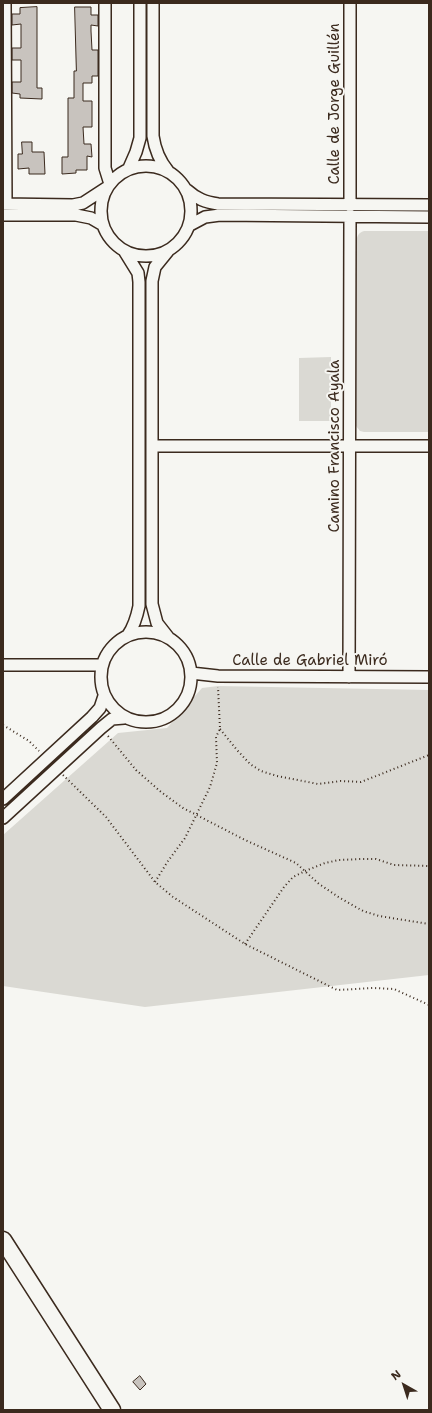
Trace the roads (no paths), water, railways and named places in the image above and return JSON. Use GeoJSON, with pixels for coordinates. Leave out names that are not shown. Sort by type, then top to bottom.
{"type":"FeatureCollection","features":[{"type":"Feature","properties":{"kind":"main road"},"geometry":{"type":"LineString","coordinates":[[3,1240],[112,1410]]}},
{"type":"Feature","properties":{"kind":"street"},"geometry":{"type":"LineString","coordinates":[[4,208],[5,3]]}},
{"type":"Feature","properties":{"kind":"street"},"geometry":{"type":"LineString","coordinates":[[106,3],[105,168],[108,186],[101,201],[101,221],[106,233],[115,245],[125,252],[141,256],[151,256],[168,251]]}},
{"type":"Feature","properties":{"kind":"street"},"geometry":{"type":"LineString","coordinates":[[129,168],[140,138],[140,3]]}},
{"type":"Feature","properties":{"kind":"street"},"geometry":{"type":"LineString","coordinates":[[153,3],[153,136],[155,150],[169,172]]}},
{"type":"Feature","properties":{"kind":"street","name":"Calle de Jorge Guillén"},"geometry":{"type":"LineString","coordinates":[[350,3],[350,210]]}},
{"type":"Feature","properties":{"kind":"street"},"geometry":{"type":"LineString","coordinates":[[4,208],[83,204],[108,186],[120,174],[129,168],[144,165],[160,167],[169,172],[178,178],[187,190],[195,197],[204,202],[218,204],[350,210],[429,217]]}},
{"type":"Feature","properties":{"kind":"street"},"geometry":{"type":"LineString","coordinates":[[168,637],[157,623],[152,604],[152,281],[156,267],[168,251],[180,241],[190,225],[192,207],[187,190]]}},
{"type":"Feature","properties":{"kind":"street"},"geometry":{"type":"LineString","coordinates":[[190,225],[205,217],[220,215],[350,210],[429,205]]}},
{"type":"Feature","properties":{"kind":"street"},"geometry":{"type":"LineString","coordinates":[[4,208],[76,215],[91,218],[103,225]]}},
{"type":"Feature","properties":{"kind":"street","name":"Camino Francisco Ayala"},"geometry":{"type":"LineString","coordinates":[[349,677],[350,210]]}},
{"type":"Feature","properties":{"kind":"street"},"geometry":{"type":"LineString","coordinates":[[125,252],[138,274],[139,282],[139,606],[133,628],[128,635]]}},
{"type":"Feature","properties":{"kind":"street"},"geometry":{"type":"LineString","coordinates":[[152,446],[429,446]]}},
{"type":"Feature","properties":{"kind":"street"},"geometry":{"type":"LineString","coordinates":[[3,818],[112,719],[124,718],[140,722],[151,722],[167,717],[180,707],[189,691],[191,673],[186,656],[177,643],[168,637],[159,633],[143,631],[128,635],[119,640],[106,654],[101,665],[101,687],[104,696],[115,711],[124,718]]}},
{"type":"Feature","properties":{"kind":"street"},"geometry":{"type":"LineString","coordinates":[[3,665],[101,665]]}},
{"type":"Feature","properties":{"kind":"street","name":"Calle de Gabriel Miró"},"geometry":{"type":"LineString","coordinates":[[191,673],[218,676],[429,677]]}},
{"type":"Feature","properties":{"kind":"street"},"geometry":{"type":"LineString","coordinates":[[3,799],[92,717],[100,708],[104,696]]}}]}
